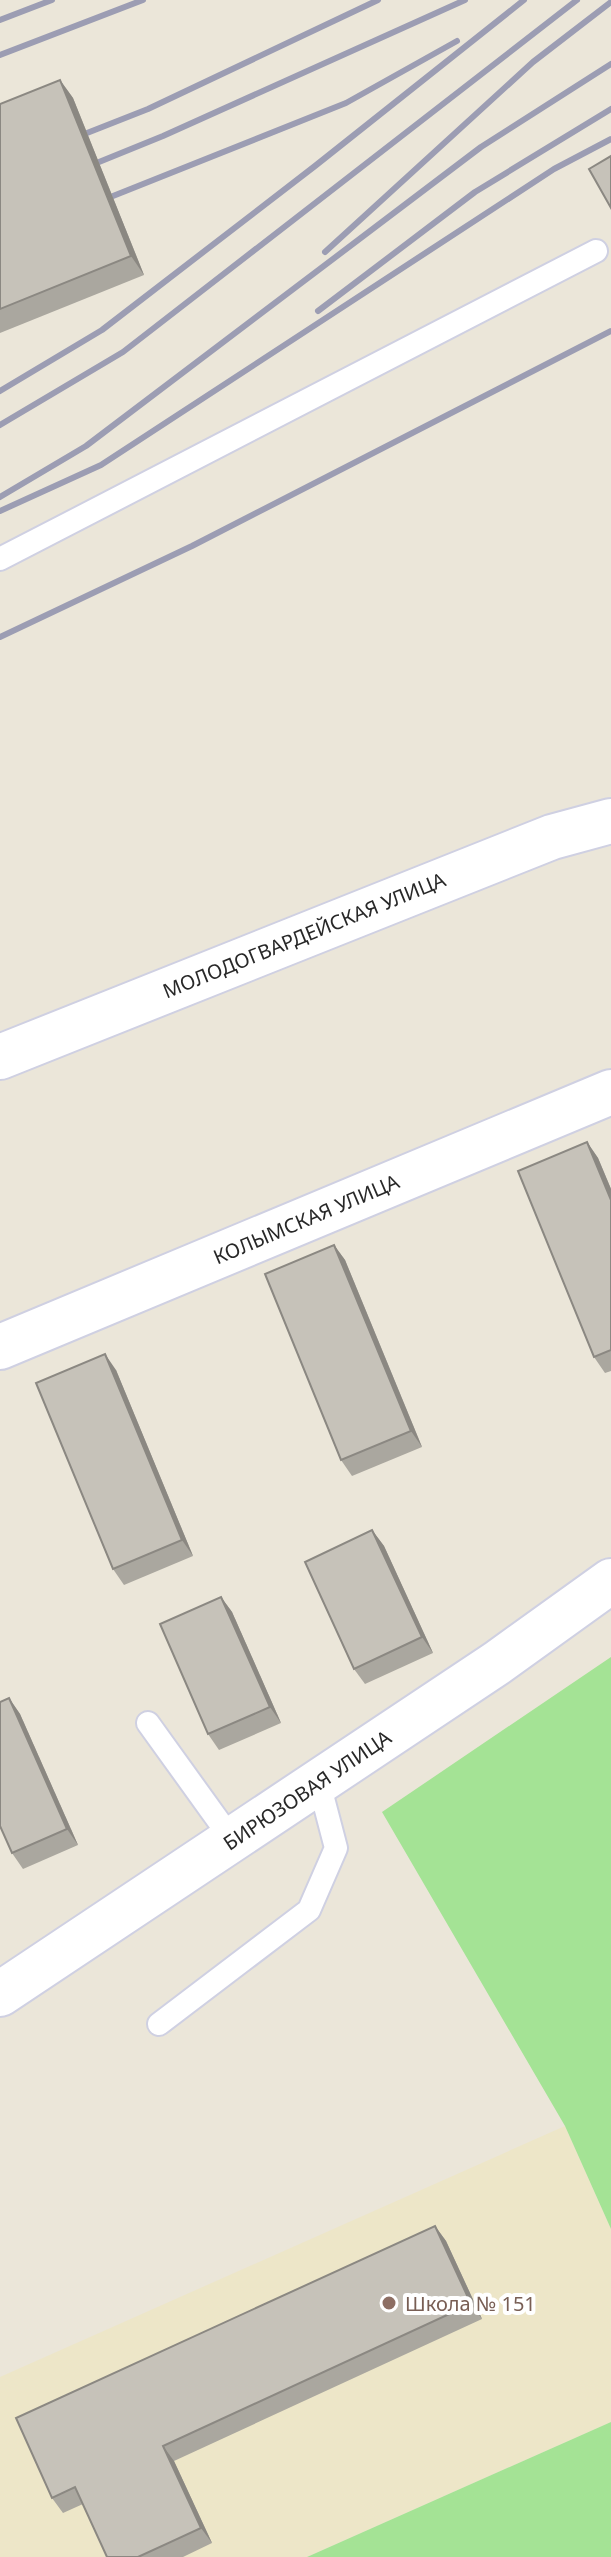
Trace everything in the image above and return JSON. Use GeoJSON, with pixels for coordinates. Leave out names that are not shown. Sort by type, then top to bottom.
{"type":"FeatureCollection","features":[{"type":"Feature","properties":{"kind":"street","name":"МОЛОДОГВАРДЕЙСКАЯ УЛИЦА"},"geometry":{"type":"LineString","coordinates":[[0,1057],[552,837],[611,821]]}},
{"type":"Feature","properties":{"kind":"street","name":"КОЛЫМСКАЯ УЛИЦА"},"geometry":{"type":"LineString","coordinates":[[0,1347],[611,1092]]}},
{"type":"Feature","properties":{"kind":"street","name":"БИРЮЗОВАЯ УЛИЦА"},"geometry":{"type":"LineString","coordinates":[[0,1994],[497,1663],[611,1581]]}},
{"type":"Feature","properties":{"kind":"lane"},"geometry":{"type":"LineString","coordinates":[[0,559],[596,251]]}},
{"type":"Feature","properties":{"kind":"lane"},"geometry":{"type":"LineString","coordinates":[[148,1723],[233,1841]]}},
{"type":"Feature","properties":{"kind":"lane"},"geometry":{"type":"LineString","coordinates":[[159,2024],[309,1910],[336,1848],[319,1783]]}},
{"type":"Feature","properties":{"kind":"shaded area","name":"Школа № 151"},"geometry":{"type":"Polygon","coordinates":[[[565,2126],[611,2229],[611,2422],[307,2557],[0,2557],[0,2377],[565,2126]]]}},
{"type":"Feature","properties":{"kind":"green space"},"geometry":{"type":"Polygon","coordinates":[[[611,1657],[611,2229],[565,2126],[382,1812],[611,1657]]]}},
{"type":"Feature","properties":{"kind":"green space"},"geometry":{"type":"Polygon","coordinates":[[[611,2422],[611,2557],[307,2557],[611,2422]]]}},
{"type":"Feature","properties":{"kind":"building"},"geometry":{"type":"Polygon","coordinates":[[[60,80],[131,256],[0,309],[0,104],[60,80]]]}},
{"type":"Feature","properties":{"kind":"building"},"geometry":{"type":"Polygon","coordinates":[[[611,156],[611,208],[589,169],[611,156]]]}},
{"type":"Feature","properties":{"kind":"building"},"geometry":{"type":"Polygon","coordinates":[[[587,1142],[611,1200],[611,1350],[594,1357],[518,1171],[587,1142]]]}},
{"type":"Feature","properties":{"kind":"building"},"geometry":{"type":"Polygon","coordinates":[[[334,1245],[411,1431],[341,1460],[265,1274],[334,1245]]]}},
{"type":"Feature","properties":{"kind":"building"},"geometry":{"type":"Polygon","coordinates":[[[105,1354],[182,1540],[113,1569],[36,1383],[105,1354]]]}},
{"type":"Feature","properties":{"kind":"building"},"geometry":{"type":"Polygon","coordinates":[[[372,1530],[422,1637],[354,1669],[305,1562],[372,1530]]]}},
{"type":"Feature","properties":{"kind":"building"},"geometry":{"type":"Polygon","coordinates":[[[221,1597],[270,1707],[208,1734],[160,1624],[221,1597]]]}},
{"type":"Feature","properties":{"kind":"building"},"geometry":{"type":"Polygon","coordinates":[[[9,1698],[67,1829],[12,1853],[0,1826],[0,1702],[9,1698]]]}},
{"type":"Feature","properties":{"kind":"building"},"geometry":{"type":"Polygon","coordinates":[[[435,2226],[471,2304],[163,2446],[201,2528],[138,2557],[107,2557],[75,2487],[52,2498],[16,2418],[435,2226]]]}},
{"type":"Feature","properties":{"kind":"railway"},"geometry":{"type":"LineString","coordinates":[[0,20],[52,0]]}},
{"type":"Feature","properties":{"kind":"railway"},"geometry":{"type":"LineString","coordinates":[[0,55],[143,0]]}},
{"type":"Feature","properties":{"kind":"railway"},"geometry":{"type":"LineString","coordinates":[[87,133],[148,109],[378,0]]}},
{"type":"Feature","properties":{"kind":"railway"},"geometry":{"type":"LineString","coordinates":[[99,162],[465,0]]}},
{"type":"Feature","properties":{"kind":"railway"},"geometry":{"type":"LineString","coordinates":[[0,391],[102,330],[524,0]]}},
{"type":"Feature","properties":{"kind":"railway"},"geometry":{"type":"LineString","coordinates":[[0,425],[123,352],[577,0]]}},
{"type":"Feature","properties":{"kind":"railway"},"geometry":{"type":"LineString","coordinates":[[325,252],[533,62],[611,2]]}},
{"type":"Feature","properties":{"kind":"railway"},"geometry":{"type":"LineString","coordinates":[[113,196],[346,103],[457,41]]}},
{"type":"Feature","properties":{"kind":"railway"},"geometry":{"type":"LineString","coordinates":[[0,497],[86,446],[481,147],[611,64]]}},
{"type":"Feature","properties":{"kind":"railway"},"geometry":{"type":"LineString","coordinates":[[318,311],[475,192],[611,109]]}},
{"type":"Feature","properties":{"kind":"railway"},"geometry":{"type":"LineString","coordinates":[[0,511],[101,465],[554,169],[611,139]]}},
{"type":"Feature","properties":{"kind":"railway"},"geometry":{"type":"LineString","coordinates":[[0,637],[192,546],[611,331]]}},
{"type":"Feature","properties":{"kind":"place","name":"Школа № 151"},"geometry":{"type":"Point","coordinates":[389,2303]}}]}
